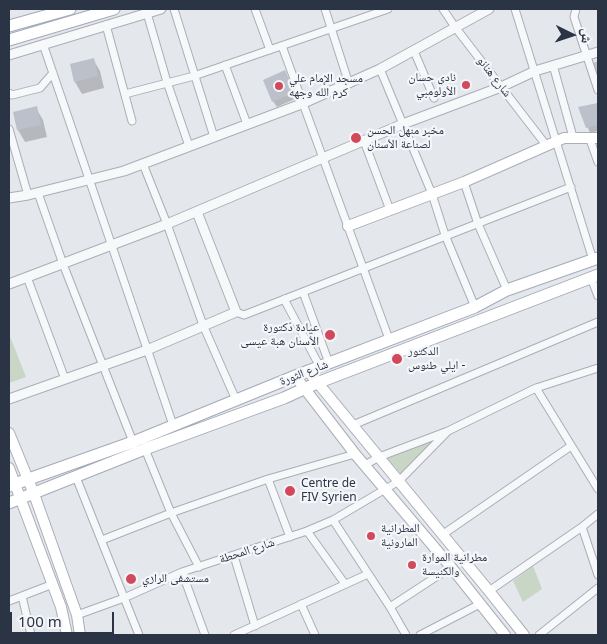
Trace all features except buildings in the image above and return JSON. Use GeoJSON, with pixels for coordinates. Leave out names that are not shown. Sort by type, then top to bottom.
{"type":"FeatureCollection","features":[{"type":"Feature","properties":{"kind":"main road"},"geometry":{"type":"LineString","coordinates":[[9,26],[70,9]]}},
{"type":"Feature","properties":{"kind":"main road"},"geometry":{"type":"LineString","coordinates":[[9,40],[114,9]]}},
{"type":"Feature","properties":{"kind":"main road"},"geometry":{"type":"LineString","coordinates":[[348,226],[464,182],[551,143],[573,137],[594,137]]}},
{"type":"Feature","properties":{"kind":"main road","name":"شارع الثورة"},"geometry":{"type":"LineString","coordinates":[[12,484],[133,442],[389,339],[475,307],[507,290],[596,259]]}},
{"type":"Feature","properties":{"kind":"main road","name":"شارع الثورة"},"geometry":{"type":"LineString","coordinates":[[9,503],[595,276]]}},
{"type":"Feature","properties":{"kind":"main road"},"geometry":{"type":"LineString","coordinates":[[308,371],[490,590],[524,635]]}},
{"type":"Feature","properties":{"kind":"main road"},"geometry":{"type":"LineString","coordinates":[[296,376],[355,454],[386,488],[505,635]]}},
{"type":"Feature","properties":{"kind":"main road"},"geometry":{"type":"LineString","coordinates":[[9,433],[34,494],[77,615],[80,635]]}},
{"type":"Feature","properties":{"kind":"main road"},"geometry":{"type":"LineString","coordinates":[[9,468],[12,484],[20,498],[61,607],[67,635]]}},
{"type":"Feature","properties":{"kind":"street"},"geometry":{"type":"LineString","coordinates":[[9,55],[161,9]]}},
{"type":"Feature","properties":{"kind":"street"},"geometry":{"type":"LineString","coordinates":[[174,9],[214,137]]}},
{"type":"Feature","properties":{"kind":"street"},"geometry":{"type":"LineString","coordinates":[[255,9],[270,50]]}},
{"type":"Feature","properties":{"kind":"street"},"geometry":{"type":"LineString","coordinates":[[325,9],[349,84]]}},
{"type":"Feature","properties":{"kind":"street"},"geometry":{"type":"LineString","coordinates":[[125,94],[194,76],[388,9]]}},
{"type":"Feature","properties":{"kind":"street","name":"شارع هنانو"},"geometry":{"type":"LineString","coordinates":[[443,9],[501,87],[551,143]]}},
{"type":"Feature","properties":{"kind":"street"},"geometry":{"type":"LineString","coordinates":[[9,198],[38,193],[144,164],[304,103],[380,70],[489,9]]}},
{"type":"Feature","properties":{"kind":"street"},"geometry":{"type":"LineString","coordinates":[[515,9],[535,71],[551,143],[571,187],[596,259]]}},
{"type":"Feature","properties":{"kind":"street"},"geometry":{"type":"LineString","coordinates":[[576,9],[574,17],[598,90]]}},
{"type":"Feature","properties":{"kind":"street"},"geometry":{"type":"LineString","coordinates":[[147,13],[167,82],[189,146]]}},
{"type":"Feature","properties":{"kind":"street"},"geometry":{"type":"LineString","coordinates":[[106,25],[132,121]]}},
{"type":"Feature","properties":{"kind":"street"},"geometry":{"type":"LineString","coordinates":[[43,44],[173,426]]}},
{"type":"Feature","properties":{"kind":"street"},"geometry":{"type":"LineString","coordinates":[[282,46],[389,339]]}},
{"type":"Feature","properties":{"kind":"street"},"geometry":{"type":"LineString","coordinates":[[414,51],[434,98]]}},
{"type":"Feature","properties":{"kind":"street"},"geometry":{"type":"LineString","coordinates":[[9,284],[197,212],[403,124],[501,87],[535,71],[598,52]]}},
{"type":"Feature","properties":{"kind":"street"},"geometry":{"type":"LineString","coordinates":[[225,65],[246,124]]}},
{"type":"Feature","properties":{"kind":"street"},"geometry":{"type":"LineString","coordinates":[[553,65],[573,137]]}},
{"type":"Feature","properties":{"kind":"street"},"geometry":{"type":"LineString","coordinates":[[380,70],[432,194],[445,235],[475,307]]}},
{"type":"Feature","properties":{"kind":"street"},"geometry":{"type":"LineString","coordinates":[[9,93],[12,95],[40,88],[53,73]]}},
{"type":"Feature","properties":{"kind":"street"},"geometry":{"type":"LineString","coordinates":[[9,129],[28,195]]}},
{"type":"Feature","properties":{"kind":"street"},"geometry":{"type":"LineString","coordinates":[[594,137],[598,162]]}},
{"type":"Feature","properties":{"kind":"street"},"geometry":{"type":"LineString","coordinates":[[364,141],[390,210]]}},
{"type":"Feature","properties":{"kind":"street"},"geometry":{"type":"LineString","coordinates":[[144,164],[203,325],[236,400]]}},
{"type":"Feature","properties":{"kind":"street"},"geometry":{"type":"LineString","coordinates":[[464,182],[478,224],[507,290]]}},
{"type":"Feature","properties":{"kind":"street"},"geometry":{"type":"LineString","coordinates":[[9,399],[147,350],[236,312],[244,315],[571,187]]}},
{"type":"Feature","properties":{"kind":"street"},"geometry":{"type":"LineString","coordinates":[[38,193],[63,264],[133,442]]}},
{"type":"Feature","properties":{"kind":"street"},"geometry":{"type":"LineString","coordinates":[[9,203],[23,199],[28,195]]}},
{"type":"Feature","properties":{"kind":"street"},"geometry":{"type":"LineString","coordinates":[[197,212],[236,312]]}},
{"type":"Feature","properties":{"kind":"street"},"geometry":{"type":"LineString","coordinates":[[595,276],[598,296]]}},
{"type":"Feature","properties":{"kind":"street"},"geometry":{"type":"LineString","coordinates":[[27,277],[65,379]]}},
{"type":"Feature","properties":{"kind":"street"},"geometry":{"type":"LineString","coordinates":[[303,292],[325,365]]}},
{"type":"Feature","properties":{"kind":"street"},"geometry":{"type":"LineString","coordinates":[[284,299],[325,365]]}},
{"type":"Feature","properties":{"kind":"street"},"geometry":{"type":"LineString","coordinates":[[353,425],[598,322]]}},
{"type":"Feature","properties":{"kind":"street"},"geometry":{"type":"LineString","coordinates":[[365,465],[379,456],[448,430],[536,388],[598,368]]}},
{"type":"Feature","properties":{"kind":"street"},"geometry":{"type":"LineString","coordinates":[[536,388],[598,489]]}},
{"type":"Feature","properties":{"kind":"street","name":"شارع المحطة"},"geometry":{"type":"LineString","coordinates":[[77,615],[124,598],[182,572],[290,537],[334,520],[399,481],[448,430]]}},
{"type":"Feature","properties":{"kind":"street"},"geometry":{"type":"LineString","coordinates":[[442,534],[571,446]]}},
{"type":"Feature","properties":{"kind":"street"},"geometry":{"type":"LineString","coordinates":[[145,449],[171,513],[199,567]]}},
{"type":"Feature","properties":{"kind":"street"},"geometry":{"type":"LineString","coordinates":[[102,540],[171,513],[268,479],[355,454]]}},
{"type":"Feature","properties":{"kind":"street"},"geometry":{"type":"LineString","coordinates":[[76,477],[139,635]]}},
{"type":"Feature","properties":{"kind":"street"},"geometry":{"type":"LineString","coordinates":[[268,479],[290,537]]}},
{"type":"Feature","properties":{"kind":"street"},"geometry":{"type":"LineString","coordinates":[[490,590],[598,514]]}},
{"type":"Feature","properties":{"kind":"street"},"geometry":{"type":"LineString","coordinates":[[334,520],[406,635]]}},
{"type":"Feature","properties":{"kind":"street"},"geometry":{"type":"LineString","coordinates":[[582,527],[598,575]]}},
{"type":"Feature","properties":{"kind":"street"},"geometry":{"type":"LineString","coordinates":[[307,531],[345,584]]}},
{"type":"Feature","properties":{"kind":"street"},"geometry":{"type":"LineString","coordinates":[[234,556],[255,626]]}},
{"type":"Feature","properties":{"kind":"street"},"geometry":{"type":"LineString","coordinates":[[390,607],[451,567]]}},
{"type":"Feature","properties":{"kind":"street"},"geometry":{"type":"LineString","coordinates":[[182,572],[205,635]]}},
{"type":"Feature","properties":{"kind":"street"},"geometry":{"type":"LineString","coordinates":[[234,635],[368,574]]}},
{"type":"Feature","properties":{"kind":"street"},"geometry":{"type":"LineString","coordinates":[[9,601],[53,584]]}},
{"type":"Feature","properties":{"kind":"street"},"geometry":{"type":"LineString","coordinates":[[539,635],[598,588]]}},
{"type":"Feature","properties":{"kind":"street"},"geometry":{"type":"LineString","coordinates":[[22,596],[31,635]]}},
{"type":"Feature","properties":{"kind":"street"},"geometry":{"type":"LineString","coordinates":[[301,604],[316,635]]}},
{"type":"Feature","properties":{"kind":"street"},"geometry":{"type":"LineString","coordinates":[[420,635],[480,604]]}},
{"type":"Feature","properties":{"kind":"green space"},"geometry":{"type":"Polygon","coordinates":[[[9,334],[26,377],[9,383],[9,334]]]}},
{"type":"Feature","properties":{"kind":"green space"},"geometry":{"type":"Polygon","coordinates":[[[440,436],[402,475],[386,457],[440,436]]]}},
{"type":"Feature","properties":{"kind":"green space"},"geometry":{"type":"Polygon","coordinates":[[[533,566],[542,589],[523,602],[513,581],[533,566]]]}},
{"type":"Feature","properties":{"kind":"place","name":"نادي حسان الأولومبي"},"geometry":{"type":"Point","coordinates":[466,85]}},
{"type":"Feature","properties":{"kind":"place","name":"مسجد الإمام علي كرم الله وجهه"},"geometry":{"type":"Point","coordinates":[279,86]}},
{"type":"Feature","properties":{"kind":"place","name":"مخبر منهل الحسن لصناعة الأسنان"},"geometry":{"type":"Point","coordinates":[356,138]}},
{"type":"Feature","properties":{"kind":"place","name":"عيادة دّكتورة الأسنان هبة عيسى"},"geometry":{"type":"Point","coordinates":[330,335]}},
{"type":"Feature","properties":{"kind":"place","name":"الدكتور ايلي طنوس -"},"geometry":{"type":"Point","coordinates":[397,359]}},
{"type":"Feature","properties":{"kind":"place","name":"Centre de FIV Syrien"},"geometry":{"type":"Point","coordinates":[290,491]}},
{"type":"Feature","properties":{"kind":"place","name":"المطرانية المارونية"},"geometry":{"type":"Point","coordinates":[371,536]}},
{"type":"Feature","properties":{"kind":"place","name":"مطرانية الموارة والكنيسة"},"geometry":{"type":"Point","coordinates":[412,565]}},
{"type":"Feature","properties":{"kind":"place","name":"مستشفى الرازي"},"geometry":{"type":"Point","coordinates":[131,579]}}]}
